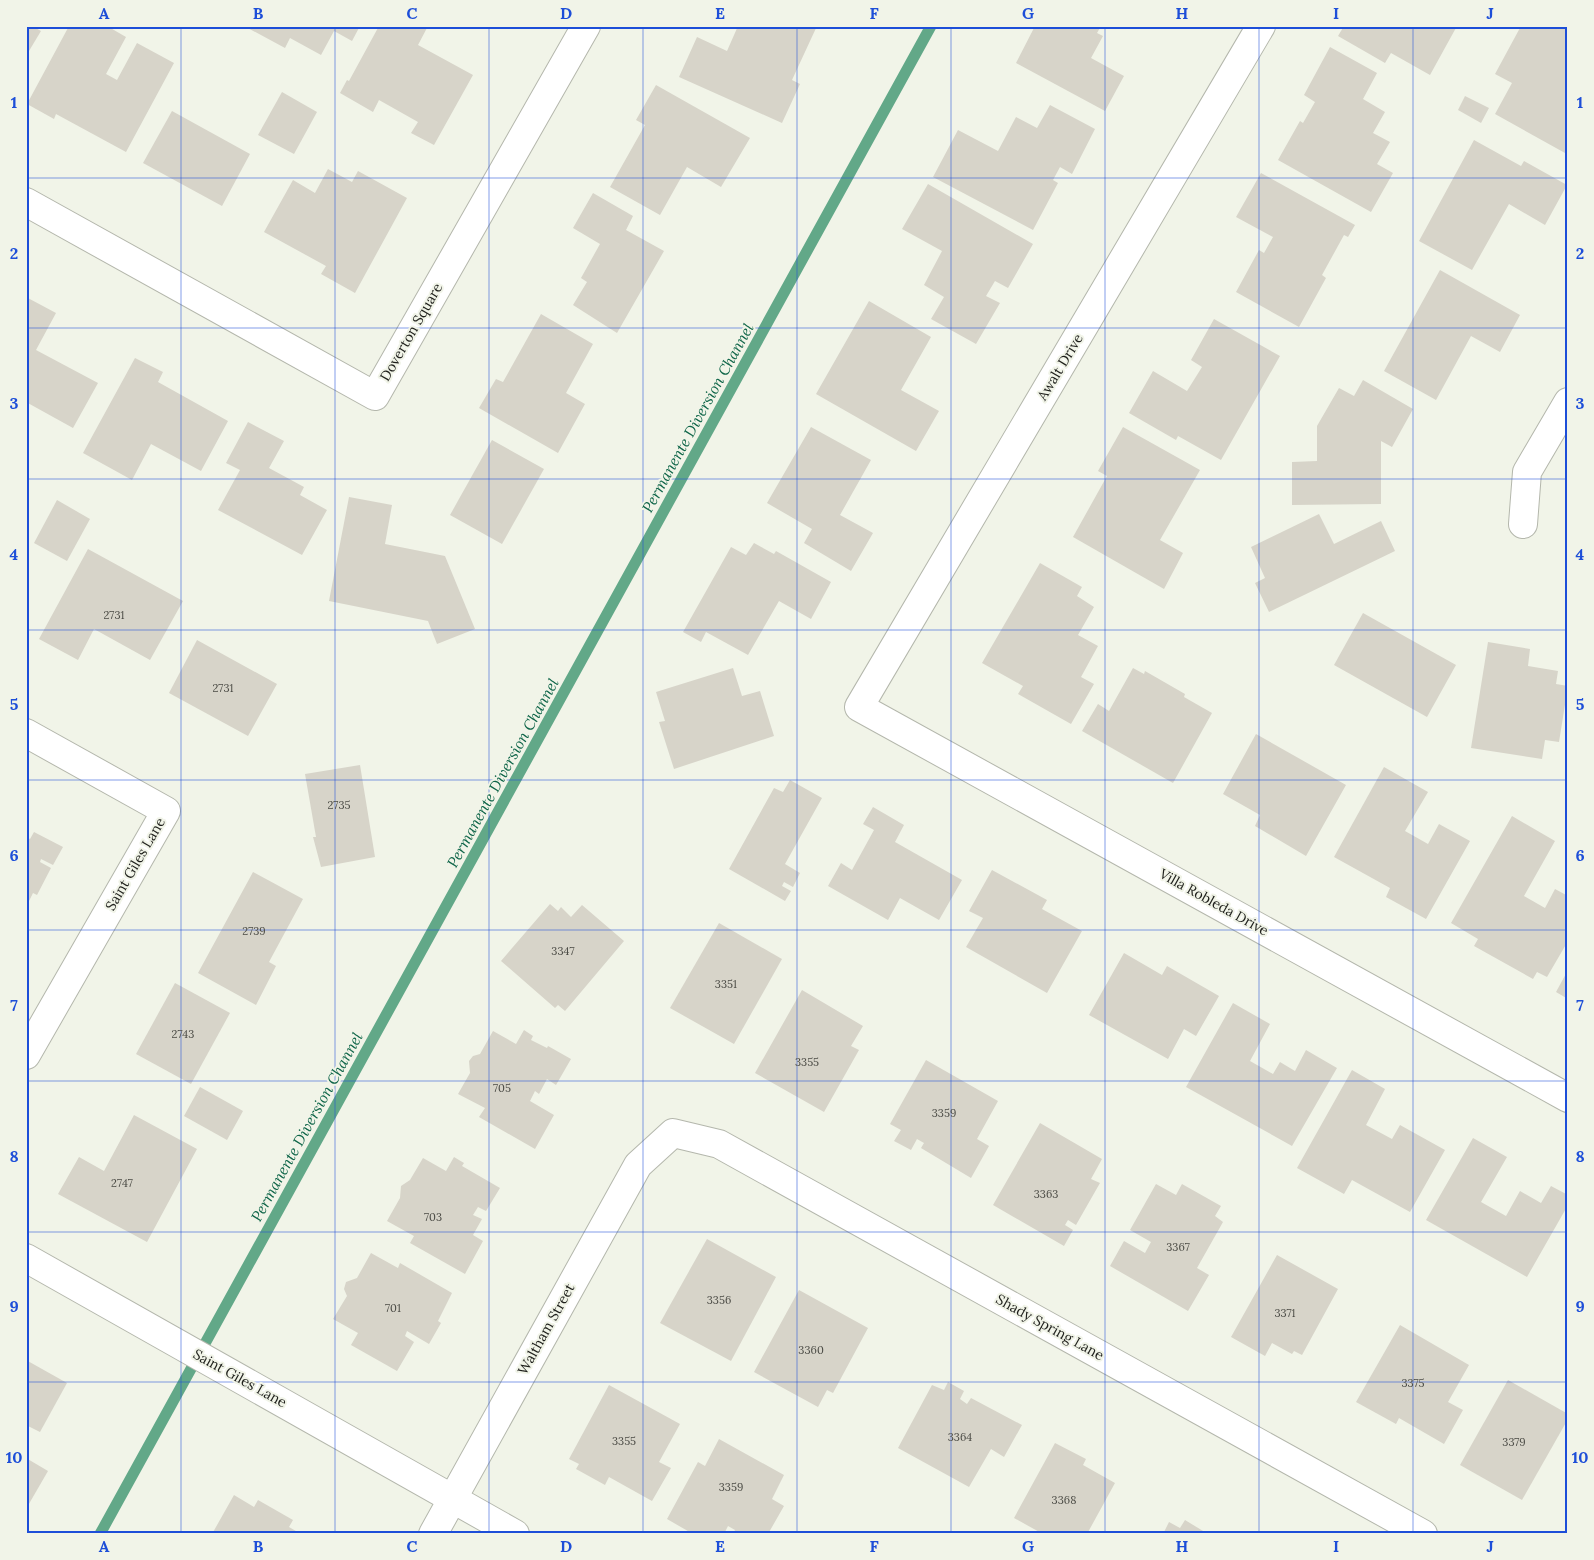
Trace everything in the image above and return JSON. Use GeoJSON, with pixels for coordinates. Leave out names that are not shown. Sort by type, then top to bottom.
{"type":"FeatureCollection","features":[{"type":"Feature","properties":{"kind":"street","name":"Doverton Square"},"geometry":{"type":"LineString","coordinates":[[26,202],[375,396],[586,26]]}},
{"type":"Feature","properties":{"kind":"street","name":"Awalt Drive"},"geometry":{"type":"LineString","coordinates":[[860,707],[1261,26]]}},
{"type":"Feature","properties":{"kind":"street"},"geometry":{"type":"LineString","coordinates":[[1523,524],[1527,472],[1568,402]]}},
{"type":"Feature","properties":{"kind":"street","name":"Villa Robleda Drive"},"geometry":{"type":"LineString","coordinates":[[860,707],[1568,1098]]}},
{"type":"Feature","properties":{"kind":"street","name":"Saint Giles Lane"},"geometry":{"type":"LineString","coordinates":[[26,733],[166,811],[26,1055]]}},
{"type":"Feature","properties":{"kind":"street","name":"Waltham Street"},"geometry":{"type":"LineString","coordinates":[[432,1534],[638,1166],[673,1133]]}},
{"type":"Feature","properties":{"kind":"street","name":"Shady Spring Lane"},"geometry":{"type":"LineString","coordinates":[[673,1133],[719,1144],[1423,1534]]}},
{"type":"Feature","properties":{"kind":"street","name":"Saint Giles Lane"},"geometry":{"type":"LineString","coordinates":[[26,1258],[515,1534]]}},
{"type":"Feature","properties":{"kind":"building"},"geometry":{"type":"Polygon","coordinates":[[[26,26],[32,26],[41,31],[26,56],[26,26]]]}},
{"type":"Feature","properties":{"kind":"building"},"geometry":{"type":"Polygon","coordinates":[[[69,26],[107,26],[126,37],[106,74],[117,80],[137,43],[174,63],[126,152],[56,114],[54,119],[27,104],[69,26]]]}},
{"type":"Feature","properties":{"kind":"building"},"geometry":{"type":"Polygon","coordinates":[[[244,26],[360,26],[352,41],[334,31],[321,55],[290,38],[285,48],[244,26]]]}},
{"type":"Feature","properties":{"kind":"building"},"geometry":{"type":"Polygon","coordinates":[[[379,26],[428,26],[418,45],[473,75],[434,145],[411,133],[418,122],[379,100],[373,112],[340,93],[347,80],[349,81],[379,26]]]}},
{"type":"Feature","properties":{"kind":"building"},"geometry":{"type":"Polygon","coordinates":[[[738,26],[817,26],[792,80],[800,84],[782,123],[679,77],[697,37],[727,51],[738,26]]]}},
{"type":"Feature","properties":{"kind":"building"},"geometry":{"type":"Polygon","coordinates":[[[1035,26],[1101,26],[1097,33],[1103,36],[1091,58],[1124,76],[1105,111],[1016,63],[1035,26]]]}},
{"type":"Feature","properties":{"kind":"building"},"geometry":{"type":"Polygon","coordinates":[[[1344,26],[1457,26],[1430,75],[1391,53],[1385,63],[1338,36],[1344,26]]]}},
{"type":"Feature","properties":{"kind":"building"},"geometry":{"type":"Polygon","coordinates":[[[1521,26],[1568,26],[1568,105],[1566,108],[1568,109],[1568,147],[1565,153],[1495,114],[1512,83],[1495,74],[1521,26]]]}},
{"type":"Feature","properties":{"kind":"building"},"geometry":{"type":"Polygon","coordinates":[[[1330,47],[1377,73],[1363,99],[1385,112],[1373,133],[1390,142],[1377,164],[1393,173],[1371,212],[1278,160],[1300,121],[1303,123],[1315,102],[1304,95],[1330,47]]]}},
{"type":"Feature","properties":{"kind":"building"},"geometry":{"type":"Polygon","coordinates":[[[656,85],[750,138],[721,187],[687,167],[660,215],[610,187],[645,125],[636,120],[656,85]]]}},
{"type":"Feature","properties":{"kind":"building"},"geometry":{"type":"Polygon","coordinates":[[[282,92],[317,112],[294,154],[258,135],[282,92]]]}},
{"type":"Feature","properties":{"kind":"building"},"geometry":{"type":"Polygon","coordinates":[[[1465,96],[1489,108],[1481,123],[1458,110],[1465,96]]]}},
{"type":"Feature","properties":{"kind":"building"},"geometry":{"type":"Polygon","coordinates":[[[1050,105],[1095,129],[1072,174],[1060,167],[1053,180],[1058,183],[1033,230],[933,177],[958,130],[998,151],[1016,117],[1037,128],[1050,105]]]}},
{"type":"Feature","properties":{"kind":"building"},"geometry":{"type":"Polygon","coordinates":[[[172,111],[250,154],[222,206],[143,163],[172,111]]]}},
{"type":"Feature","properties":{"kind":"building"},"geometry":{"type":"Polygon","coordinates":[[[1474,140],[1521,166],[1524,161],[1567,185],[1545,225],[1509,204],[1472,270],[1419,241],[1474,140]]]}},
{"type":"Feature","properties":{"kind":"building"},"geometry":{"type":"Polygon","coordinates":[[[328,169],[352,182],[358,171],[407,198],[355,293],[321,274],[326,266],[264,232],[293,180],[315,193],[328,169]]]}},
{"type":"Feature","properties":{"kind":"building"},"geometry":{"type":"Polygon","coordinates":[[[1261,173],[1355,225],[1348,237],[1344,235],[1322,275],[1326,278],[1299,327],[1236,292],[1259,250],[1264,253],[1273,237],[1236,217],[1261,173]]]}},
{"type":"Feature","properties":{"kind":"building"},"geometry":{"type":"Polygon","coordinates":[[[928,184],[1033,244],[1008,288],[995,281],[986,296],[1000,303],[976,344],[931,319],[944,297],[924,285],[942,251],[902,229],[928,184]]]}},
{"type":"Feature","properties":{"kind":"building"},"geometry":{"type":"Polygon","coordinates":[[[593,193],[633,216],[626,230],[664,251],[617,333],[573,305],[587,282],[581,278],[600,244],[573,228],[593,193]]]}},
{"type":"Feature","properties":{"kind":"building"},"geometry":{"type":"Polygon","coordinates":[[[1440,270],[1520,315],[1500,352],[1471,336],[1436,400],[1384,371],[1440,270]]]}},
{"type":"Feature","properties":{"kind":"building"},"geometry":{"type":"Polygon","coordinates":[[[26,297],[56,313],[36,350],[98,383],[73,428],[26,402],[26,297]]]}},
{"type":"Feature","properties":{"kind":"building"},"geometry":{"type":"Polygon","coordinates":[[[869,301],[931,337],[901,390],[939,411],[916,451],[816,394],[869,301]]]}},
{"type":"Feature","properties":{"kind":"building"},"geometry":{"type":"Polygon","coordinates":[[[541,314],[593,344],[566,393],[585,404],[558,453],[479,408],[496,379],[503,382],[541,314]]]}},
{"type":"Feature","properties":{"kind":"building"},"geometry":{"type":"Polygon","coordinates":[[[1214,319],[1280,356],[1221,460],[1178,436],[1176,440],[1129,413],[1153,371],[1187,391],[1202,367],[1191,360],[1214,319]]]}},
{"type":"Feature","properties":{"kind":"building"},"geometry":{"type":"Polygon","coordinates":[[[135,358],[163,372],[158,382],[228,421],[201,471],[151,444],[132,480],[83,453],[135,358]]]}},
{"type":"Feature","properties":{"kind":"building"},"geometry":{"type":"Polygon","coordinates":[[[1363,380],[1413,409],[1392,447],[1381,441],[1381,504],[1292,505],[1292,462],[1317,461],[1317,426],[1339,388],[1354,396],[1363,380]]]}},
{"type":"Feature","properties":{"kind":"building"},"geometry":{"type":"Polygon","coordinates":[[[248,422],[284,441],[269,468],[304,487],[300,495],[327,510],[302,555],[218,510],[240,470],[226,463],[248,422]]]}},
{"type":"Feature","properties":{"kind":"building"},"geometry":{"type":"Polygon","coordinates":[[[811,427],[871,460],[840,515],[873,533],[851,571],[804,543],[812,529],[767,503],[811,427]]]}},
{"type":"Feature","properties":{"kind":"building"},"geometry":{"type":"Polygon","coordinates":[[[1123,427],[1200,470],[1160,540],[1183,553],[1164,589],[1073,537],[1107,476],[1098,471],[1123,427]]]}},
{"type":"Feature","properties":{"kind":"building"},"geometry":{"type":"Polygon","coordinates":[[[492,440],[544,469],[502,544],[450,515],[492,440]]]}},
{"type":"Feature","properties":{"kind":"building"},"geometry":{"type":"Polygon","coordinates":[[[349,497],[392,505],[385,544],[445,556],[475,629],[437,644],[428,621],[329,601],[349,497]]]}},
{"type":"Feature","properties":{"kind":"building"},"geometry":{"type":"Polygon","coordinates":[[[57,500],[90,519],[67,561],[34,543],[57,500]]]}},
{"type":"Feature","properties":{"kind":"building"},"geometry":{"type":"Polygon","coordinates":[[[1319,514],[1334,544],[1381,521],[1395,551],[1269,612],[1255,583],[1265,578],[1251,547],[1319,514]]]}},
{"type":"Feature","properties":{"kind":"building"},"geometry":{"type":"Polygon","coordinates":[[[754,543],[774,554],[776,551],[831,582],[811,619],[779,601],[748,655],[706,632],[701,642],[683,632],[731,547],[746,555],[754,543]]]}},
{"type":"Feature","properties":{"kind":"building"},"geometry":{"type":"Polygon","coordinates":[[[88,549],[183,601],[150,660],[94,629],[78,660],[39,639],[88,549]]]}},
{"type":"Feature","properties":{"kind":"building"},"geometry":{"type":"Polygon","coordinates":[[[1040,563],[1082,587],[1077,596],[1094,607],[1078,635],[1098,646],[1081,677],[1094,684],[1071,724],[1018,694],[1023,686],[982,663],[1040,563]]]}},
{"type":"Feature","properties":{"kind":"building"},"geometry":{"type":"Polygon","coordinates":[[[1363,613],[1456,665],[1427,717],[1334,665],[1363,613]]]}},
{"type":"Feature","properties":{"kind":"building"},"geometry":{"type":"Polygon","coordinates":[[[197,640],[277,684],[248,736],[169,693],[197,640]]]}},
{"type":"Feature","properties":{"kind":"building"},"geometry":{"type":"Polygon","coordinates":[[[1488,642],[1530,649],[1528,666],[1558,671],[1556,684],[1568,686],[1559,742],[1545,740],[1542,759],[1471,748],[1488,642]]]}},
{"type":"Feature","properties":{"kind":"building"},"geometry":{"type":"Polygon","coordinates":[[[733,668],[742,696],[760,691],[774,736],[674,769],[659,722],[665,721],[656,692],[733,668]]]}},
{"type":"Feature","properties":{"kind":"building"},"geometry":{"type":"Polygon","coordinates":[[[1133,668],[1144,674],[1145,671],[1185,694],[1184,697],[1212,713],[1173,783],[1082,731],[1098,704],[1109,711],[1133,668]]]}},
{"type":"Feature","properties":{"kind":"building"},"geometry":{"type":"Polygon","coordinates":[[[1256,734],[1346,785],[1306,856],[1255,826],[1260,815],[1223,794],[1256,734]]]}},
{"type":"Feature","properties":{"kind":"building"},"geometry":{"type":"Polygon","coordinates":[[[360,765],[375,857],[321,867],[313,837],[316,837],[305,774],[360,765]]]}},
{"type":"Feature","properties":{"kind":"building"},"geometry":{"type":"Polygon","coordinates":[[[1384,767],[1428,792],[1405,831],[1428,844],[1439,824],[1470,841],[1426,919],[1386,897],[1390,888],[1334,857],[1384,767]]]}},
{"type":"Feature","properties":{"kind":"building"},"geometry":{"type":"Polygon","coordinates":[[[790,780],[822,798],[785,864],[800,873],[793,887],[784,882],[782,886],[791,891],[785,901],[729,869],[774,788],[783,792],[790,780]]]}},
{"type":"Feature","properties":{"kind":"building"},"geometry":{"type":"Polygon","coordinates":[[[873,807],[904,825],[895,842],[962,880],[939,920],[900,898],[888,920],[828,886],[841,863],[852,870],[874,830],[863,824],[873,807]]]}},
{"type":"Feature","properties":{"kind":"building"},"geometry":{"type":"Polygon","coordinates":[[[1512,816],[1555,841],[1524,896],[1545,908],[1555,889],[1568,896],[1568,941],[1547,977],[1537,972],[1533,979],[1474,946],[1478,939],[1451,923],[1512,816]]]}},
{"type":"Feature","properties":{"kind":"building"},"geometry":{"type":"Polygon","coordinates":[[[34,832],[63,847],[53,865],[41,859],[40,862],[51,868],[37,895],[33,893],[26,907],[26,837],[30,839],[34,832]]]}},
{"type":"Feature","properties":{"kind":"building"},"geometry":{"type":"Polygon","coordinates":[[[992,870],[1047,900],[1042,909],[1082,931],[1047,993],[966,947],[983,918],[969,911],[992,870]]]}},
{"type":"Feature","properties":{"kind":"building"},"geometry":{"type":"Polygon","coordinates":[[[253,872],[303,899],[269,962],[276,966],[256,1005],[198,973],[253,872]]]}},
{"type":"Feature","properties":{"kind":"building"},"geometry":{"type":"Polygon","coordinates":[[[550,904],[558,911],[561,907],[571,917],[582,905],[624,941],[565,1011],[558,1005],[555,1008],[501,961],[550,904]]]}},
{"type":"Feature","properties":{"kind":"building"},"geometry":{"type":"Polygon","coordinates":[[[719,923],[782,959],[734,1044],[670,1008],[719,923]]]}},
{"type":"Feature","properties":{"kind":"building"},"geometry":{"type":"Polygon","coordinates":[[[1124,953],[1162,975],[1167,966],[1219,996],[1196,1036],[1184,1029],[1168,1059],[1089,1015],[1124,953]]]}},
{"type":"Feature","properties":{"kind":"building"},"geometry":{"type":"Polygon","coordinates":[[[1568,970],[1568,999],[1556,992],[1568,970]]]}},
{"type":"Feature","properties":{"kind":"building"},"geometry":{"type":"Polygon","coordinates":[[[175,983],[230,1013],[191,1084],[136,1054],[175,983]]]}},
{"type":"Feature","properties":{"kind":"building"},"geometry":{"type":"Polygon","coordinates":[[[802,990],[863,1026],[851,1046],[859,1050],[824,1112],[755,1073],[802,990]]]}},
{"type":"Feature","properties":{"kind":"building"},"geometry":{"type":"Polygon","coordinates":[[[1233,1003],[1270,1024],[1250,1061],[1273,1074],[1280,1062],[1295,1071],[1306,1050],[1337,1068],[1292,1146],[1186,1087],[1233,1003]]]}},
{"type":"Feature","properties":{"kind":"building"},"geometry":{"type":"Polygon","coordinates":[[[524,1030],[533,1036],[531,1040],[547,1048],[548,1046],[571,1059],[556,1085],[547,1079],[539,1094],[535,1091],[530,1101],[554,1115],[535,1149],[479,1117],[485,1108],[458,1094],[470,1073],[469,1061],[473,1056],[480,1054],[493,1031],[516,1044],[524,1030]]]}},
{"type":"Feature","properties":{"kind":"building"},"geometry":{"type":"Polygon","coordinates":[[[926,1060],[998,1101],[977,1139],[989,1146],[971,1178],[921,1148],[924,1143],[917,1139],[911,1150],[894,1141],[901,1130],[890,1124],[926,1060]]]}},
{"type":"Feature","properties":{"kind":"building"},"geometry":{"type":"Polygon","coordinates":[[[1352,1070],[1385,1089],[1366,1125],[1392,1139],[1400,1125],[1445,1150],[1410,1212],[1352,1180],[1344,1194],[1297,1168],[1352,1070]]]}},
{"type":"Feature","properties":{"kind":"building"},"geometry":{"type":"Polygon","coordinates":[[[200,1087],[243,1111],[227,1140],[184,1116],[200,1087]]]}},
{"type":"Feature","properties":{"kind":"building"},"geometry":{"type":"Polygon","coordinates":[[[134,1115],[197,1149],[147,1242],[58,1194],[79,1157],[104,1171],[134,1115]]]}},
{"type":"Feature","properties":{"kind":"building"},"geometry":{"type":"Polygon","coordinates":[[[1040,1123],[1102,1159],[1091,1179],[1100,1183],[1076,1225],[1068,1220],[1065,1225],[1073,1230],[1064,1246],[993,1205],[1040,1123]]]}},
{"type":"Feature","properties":{"kind":"building"},"geometry":{"type":"Polygon","coordinates":[[[1473,1138],[1507,1157],[1481,1202],[1506,1216],[1520,1191],[1541,1203],[1551,1186],[1568,1195],[1568,1205],[1527,1277],[1426,1220],[1473,1138]]]}},
{"type":"Feature","properties":{"kind":"building"},"geometry":{"type":"Polygon","coordinates":[[[454,1157],[464,1163],[462,1166],[500,1188],[486,1211],[478,1207],[473,1215],[482,1219],[473,1235],[483,1241],[465,1274],[410,1243],[414,1236],[387,1221],[400,1198],[401,1186],[410,1180],[423,1158],[446,1171],[454,1157]]]}},
{"type":"Feature","properties":{"kind":"building"},"geometry":{"type":"Polygon","coordinates":[[[1156,1184],[1176,1195],[1182,1184],[1221,1206],[1215,1216],[1223,1222],[1197,1268],[1209,1275],[1188,1311],[1110,1266],[1124,1241],[1145,1253],[1151,1242],[1130,1230],[1156,1184]]]}},
{"type":"Feature","properties":{"kind":"building"},"geometry":{"type":"Polygon","coordinates":[[[707,1239],[776,1277],[731,1361],[660,1323],[707,1239]]]}},
{"type":"Feature","properties":{"kind":"building"},"geometry":{"type":"Polygon","coordinates":[[[371,1253],[398,1268],[400,1263],[452,1293],[438,1321],[441,1323],[429,1344],[407,1331],[405,1336],[414,1342],[397,1371],[351,1345],[358,1333],[333,1319],[347,1296],[344,1289],[346,1282],[357,1278],[371,1253]]]}},
{"type":"Feature","properties":{"kind":"building"},"geometry":{"type":"Polygon","coordinates":[[[1277,1255],[1338,1289],[1302,1355],[1294,1351],[1292,1354],[1272,1343],[1265,1356],[1231,1337],[1277,1255]]]}},
{"type":"Feature","properties":{"kind":"building"},"geometry":{"type":"Polygon","coordinates":[[[799,1290],[868,1328],[833,1393],[827,1390],[818,1407],[754,1372],[799,1290]]]}},
{"type":"Feature","properties":{"kind":"building"},"geometry":{"type":"Polygon","coordinates":[[[1400,1325],[1469,1365],[1448,1402],[1463,1410],[1444,1444],[1399,1418],[1396,1424],[1356,1402],[1400,1325]]]}},
{"type":"Feature","properties":{"kind":"building"},"geometry":{"type":"Polygon","coordinates":[[[26,1360],[67,1383],[40,1432],[26,1425],[26,1360]]]}},
{"type":"Feature","properties":{"kind":"building"},"geometry":{"type":"Polygon","coordinates":[[[1508,1380],[1568,1414],[1568,1419],[1522,1500],[1460,1465],[1508,1380]]]}},
{"type":"Feature","properties":{"kind":"building"},"geometry":{"type":"Polygon","coordinates":[[[948,1382],[964,1391],[960,1399],[967,1404],[971,1398],[1022,1425],[1004,1457],[991,1449],[969,1487],[898,1448],[932,1385],[944,1390],[948,1382]]]}},
{"type":"Feature","properties":{"kind":"building"},"geometry":{"type":"Polygon","coordinates":[[[609,1385],[680,1424],[659,1462],[671,1468],[652,1501],[609,1477],[605,1485],[576,1469],[579,1464],[569,1459],[609,1385]]]}},
{"type":"Feature","properties":{"kind":"building"},"geometry":{"type":"Polygon","coordinates":[[[719,1439],[784,1475],[772,1499],[784,1506],[768,1534],[733,1534],[735,1530],[728,1526],[724,1534],[693,1534],[667,1519],[698,1462],[705,1466],[719,1439]]]}},
{"type":"Feature","properties":{"kind":"building"},"geometry":{"type":"Polygon","coordinates":[[[1055,1443],[1086,1459],[1083,1465],[1115,1483],[1087,1534],[1043,1534],[1014,1518],[1055,1443]]]}},
{"type":"Feature","properties":{"kind":"building"},"geometry":{"type":"Polygon","coordinates":[[[26,1458],[48,1471],[26,1509],[26,1458]]]}},
{"type":"Feature","properties":{"kind":"building"},"geometry":{"type":"Polygon","coordinates":[[[234,1495],[254,1507],[258,1500],[293,1520],[289,1527],[301,1534],[212,1534],[234,1495]]]}},
{"type":"Feature","properties":{"kind":"building"},"geometry":{"type":"Polygon","coordinates":[[[1185,1520],[1208,1534],[1163,1534],[1169,1522],[1180,1528],[1185,1520]]]}},
{"type":"Feature","properties":{"kind":"waterway","name":"Permanente Diversion Channel"},"geometry":{"type":"LineString","coordinates":[[100,1534],[931,26]]}}]}
